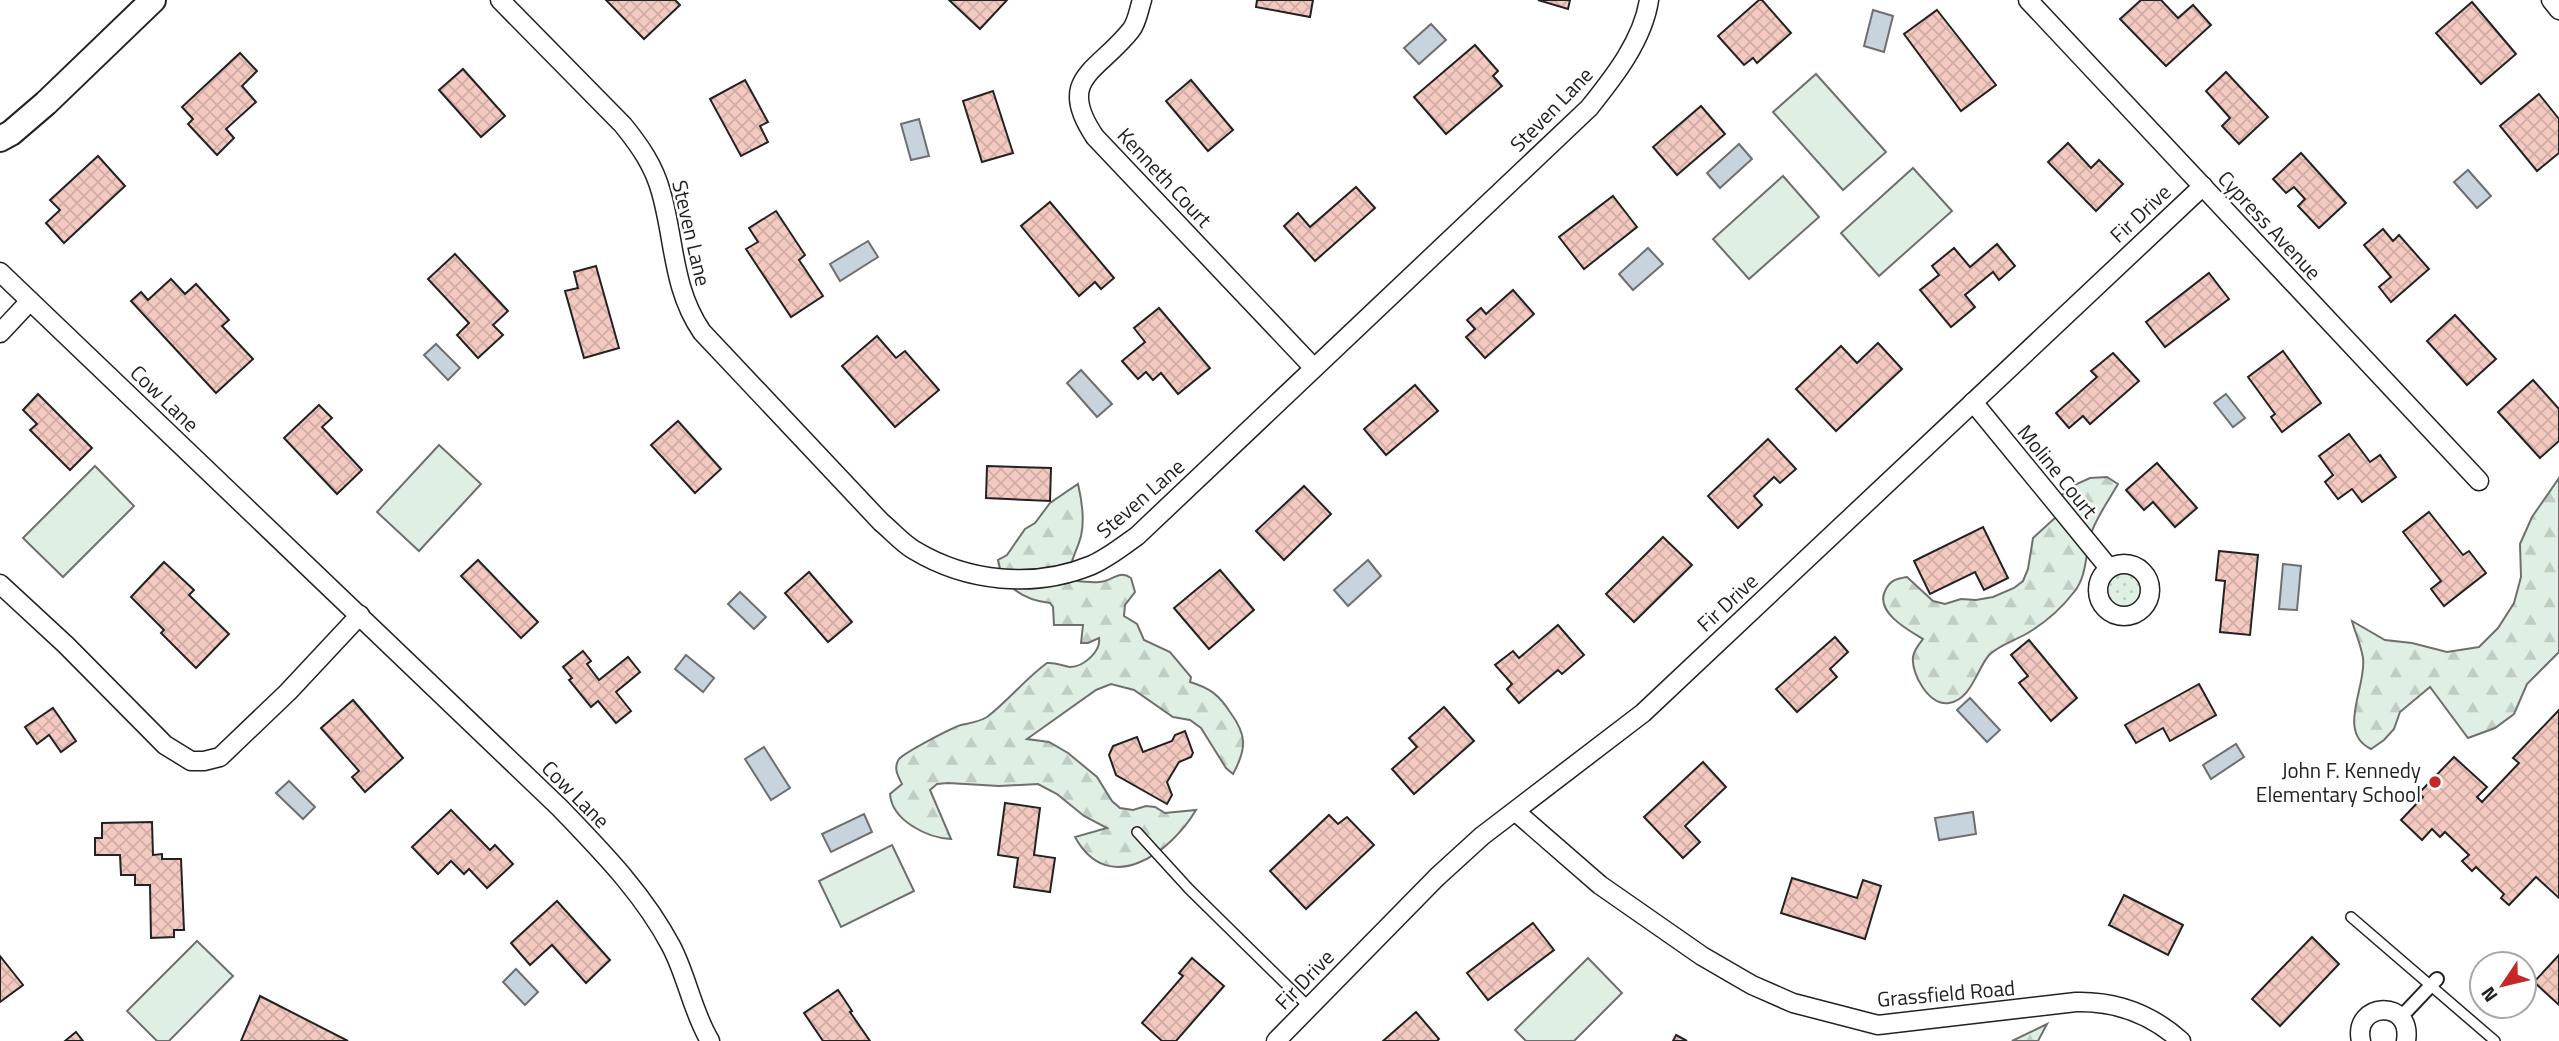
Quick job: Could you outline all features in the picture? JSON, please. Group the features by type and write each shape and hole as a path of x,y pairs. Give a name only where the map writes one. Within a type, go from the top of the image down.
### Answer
{"main road":[{"path":"0,139 46,103 153,0"}],"street":[{"name":"Steven Lane","path":"500,0 624,125 651,165 661,191 680,292 702,332 881,523 913,550 955,570 1000,579 1026,580 1057,576 1091,565 1110,556 1137,536 1589,108 1610,83 1629,51 1647,11 1649,0"},
{"name":"Kenneth Court","path":"1142,0 1133,28 1086,76 1079,92 1079,109 1083,119 1095,137 1314,368"},
{"name":"Cypress Avenue","path":"2028,0 2479,481"},
{"path":"2551,0 2559,10"},
{"name":"Fir Drive","path":"1276,1041 1437,877 1482,836 1643,713 2203,186"},
{"name":"Cow Lane","path":"0,272 360,615 618,868 650,910 673,949 689,997 710,1041"},
{"path":"0,332 30,301"},
{"name":"Moline Court","path":"1973,402 2109,568"},
{"path":"0,584 66,645 165,745 191,761 220,757 288,692 360,615"},
{"name":"Grassfield Road","path":"1516,812 1600,885 1702,956 1752,985 1793,1003 1877,1033 2088,1002 2123,1006 2138,1012 2165,1027 2181,1041"},
{"path":"2401,1017 2434,983"},
{"path":"2361,1041 2362,1023 2373,1012 2388,1010 2401,1017 2407,1032 2406,1041"}],"lane":[{"path":"1137,832 1189,889 1308,1006"},
{"path":"2351,917 2434,983 2495,1041"}],"green space":[{"path":"1816,74 1886,152 1843,190 1773,112"},
{"path":"1913,168 1952,211 1879,276 1841,233"},
{"path":"1783,176 1819,217 1749,279 1713,239"},
{"path":"439,445 481,484 419,551 377,512"},
{"path":"95,466 134,506 63,577 23,538"},
{"path":"2107,477 2118,484 2092,531 2084,571 2074,592 2040,625 1989,655 1973,683 1957,701 1942,703 1928,694 1918,680 1913,664 1914,652 1923,639 1909,631 1889,613 1883,599 1889,584 1907,577 1933,601 1945,604 1961,599 1993,597 2014,588 2023,581 2028,569 2033,538 2056,517 2062,495 2070,487 2090,478"},
{"path":"2559,478 2559,652 2527,684 2514,714 2495,728 2468,738 2430,687 2400,712 2394,729 2371,749 2361,741 2354,720 2363,658 2352,621 2385,640 2412,643 2447,652 2479,647 2498,628 2514,603 2521,577 2520,544 2532,517"},
{"path":"1078,484 1083,523 1072,561 1070,580 1099,582 1119,575 1131,578 1135,592 1125,605 1124,616 1137,624 1144,640 1170,652 1191,677 1190,682 1209,690 1222,701 1236,720 1243,742 1241,757 1233,774 1226,768 1201,728 1190,720 1173,717 1134,690 1111,684 1096,690 1027,739 1049,742 1068,753 1097,777 1112,801 1120,808 1133,810 1146,806 1155,807 1165,813 1196,810 1185,826 1156,853 1122,867 1105,865 1089,855 1075,837 1107,828 1084,816 1057,794 1038,784 937,784 930,790 951,839 922,831 904,820 892,804 890,794 902,784 896,769 897,762 903,756 956,727 987,717 1047,663 1075,666 1094,653 1099,638 1081,643 1083,625 1054,625 1053,607 1050,603 1031,599 1009,585 998,560 1007,555 1025,529 1035,523 1050,503"},
{"path":"2124,569 2139,575 2145,590 2139,605 2124,611 2109,605 2103,590 2109,575"},
{"path":"892,845 914,891 841,927 819,881"},
{"path":"197,941 233,976 169,1041 157,1041 127,1011"},
{"path":"1588,958 1622,993 1574,1041 1526,1041 1515,1030"},
{"path":"2047,1024 2038,1041 2012,1041"}],"shaded area":[{"path":"1873,10 1893,16 1884,52 1864,46"},
{"path":"1431,24 1446,40 1419,64 1404,48"},
{"path":"919,119 929,156 911,160 901,124"},
{"path":"1739,144 1752,159 1720,188 1707,173"},
{"path":"2468,170 2491,196 2477,208 2454,182"},
{"path":"868,241 878,257 840,281 830,264"},
{"path":"1648,248 1663,264 1633,290 1619,274"},
{"path":"436,344 460,368 448,380 424,355"},
{"path":"1081,370 1112,404 1097,417 1067,383"},
{"path":"2226,394 2245,418 2233,427 2214,403"},
{"path":"1368,560 1381,576 1348,606 1334,590"},
{"path":"2283,564 2301,566 2297,610 2279,609"},
{"path":"740,592 766,617 754,629 728,604"},
{"path":"686,655 714,678 703,692 675,669"},
{"path":"1970,698 2000,730 1987,742 1957,710"},
{"path":"2236,744 2244,757 2211,779 2203,765"},
{"path":"764,747 790,788 771,800 745,759"},
{"path":"289,781 315,807 303,819 276,793"},
{"path":"1973,812 1976,834 1939,840 1935,818"},
{"path":"864,814 872,832 831,852 822,834"},
{"path":"516,969 538,992 525,1005 503,982"}],"building":[{"path":"606,0 675,0 680,5 644,39"},
{"path":"949,0 1007,0 980,29"},
{"path":"1257,0 1313,0 1310,17 1256,7"},
{"path":"1538,0 1570,0 1568,9"},
{"path":"1762,0 1791,33 1757,63 1753,58 1744,65 1718,36"},
{"path":"2141,0 2161,0 2178,18 2193,5 2211,25 2166,66 2120,19"},
{"path":"2472,2 2516,54 2481,84 2436,33"},
{"path":"1937,10 1996,85 1961,111 1904,34"},
{"path":"1475,45 1498,71 1493,76 1502,86 1446,134 1414,97"},
{"path":"240,53 257,71 242,86 256,102 226,129 234,138 217,155 188,124 193,119 182,107"},
{"path":"463,69 505,116 481,137 439,90"},
{"path":"2226,72 2268,117 2239,144 2222,126 2230,118 2206,91"},
{"path":"745,80 768,122 760,126 768,142 741,156 710,99"},
{"path":"1191,80 1233,130 1208,151 1166,101"},
{"path":"993,91 1013,153 982,162 963,101"},
{"path":"2539,94 2559,119 2559,153 2537,171 2500,126"},
{"path":"1701,106 1725,134 1677,175 1653,147"},
{"path":"2068,143 2091,168 2099,160 2123,184 2096,211 2048,162"},
{"path":"2301,153 2346,203 2319,228 2298,206 2305,199 2294,187 2286,193 2273,179"},
{"path":"98,156 125,186 64,243 46,223 60,210 50,200"},
{"path":"1356,187 1375,208 1315,261 1284,226 1298,213 1310,227"},
{"path":"1613,196 1637,227 1584,269 1559,237"},
{"path":"1050,202 1114,278 1101,289 1095,282 1079,296 1021,226"},
{"path":"776,211 805,255 799,260 823,296 791,317 746,249 758,242 749,228"},
{"path":"2383,229 2393,241 2399,235 2429,269 2391,302 2379,287 2391,277 2364,245"},
{"path":"1997,244 2015,266 1999,280 1993,272 1965,295 1975,307 1951,327 1920,290 1939,275 1932,266 1954,248 1970,267"},
{"path":"455,254 508,311 493,325 503,335 478,358 457,335 469,323 428,279"},
{"path":"596,266 619,348 584,358 565,291 578,288 574,272"},
{"path":"2209,273 2229,299 2165,347 2146,322"},
{"path":"171,279 185,294 196,284 229,320 222,326 253,359 216,393 131,301 141,292 148,300"},
{"path":"1513,290 1534,314 1485,358 1466,337 1475,329 1467,320 1481,308 1486,314"},
{"path":"1159,308 1210,368 1178,394 1161,373 1153,380 1146,372 1138,379 1122,361 1145,342 1134,328"},
{"path":"2455,315 2496,359 2467,385 2427,341"},
{"path":"877,336 896,358 905,351 939,390 895,427 842,366"},
{"path":"1878,343 1902,369 1836,431 1796,389 1841,346 1857,363"},
{"path":"2283,351 2321,403 2282,432 2271,417 2275,414 2248,377"},
{"path":"2113,353 2139,381 2090,424 2083,416 2069,428 2056,413 2097,377 2091,371"},
{"path":"2533,380 2559,409 2559,441 2540,458 2498,412"},
{"path":"1415,385 1438,411 1386,455 1364,429"},
{"path":"38,394 92,448 70,470 30,430 37,424 23,410"},
{"path":"319,405 332,418 322,427 362,470 337,494 284,438"},
{"path":"678,421 721,469 695,493 651,445"},
{"path":"2349,434 2370,462 2380,455 2396,477 2362,502 2352,489 2338,499 2325,482 2333,475 2319,456"},
{"path":"1768,439 1796,469 1780,483 1774,477 1754,496 1762,505 1738,528 1708,496"},
{"path":"2157,463 2197,508 2175,527 2153,502 2144,510 2126,490"},
{"path":"987,466 1051,468 1050,501 986,498"},
{"path":"1304,486 1331,514 1284,560 1256,531"},
{"path":"2429,512 2463,555 2469,551 2486,573 2444,606 2431,589 2441,581 2403,532"},
{"path":"1983,527 2008,578 1984,590 1975,572 1930,594 1914,561"},
{"path":"1663,537 1692,565 1634,622 1606,594"},
{"path":"2219,551 2258,555 2250,635 2220,632 2225,581 2216,580"},
{"path":"478,560 538,622 521,638 461,576"},
{"path":"164,562 194,590 189,595 229,634 196,668 161,633 164,630 131,597"},
{"path":"1220,570 1254,610 1209,649 1174,608"},
{"path":"809,572 852,622 828,642 785,593"},
{"path":"1558,625 1584,655 1562,674 1558,670 1519,703 1507,689 1512,684 1495,665 1513,651 1519,658"},
{"path":"1835,637 1848,652 1830,669 1837,677 1797,712 1776,689"},
{"path":"2029,640 2077,698 2051,721 2019,683 2028,676 2011,655"},
{"path":"583,651 591,661 587,664 599,680 628,657 640,672 616,692 631,711 616,723 598,701 591,707 569,680 572,678 563,667"},
{"path":"2199,684 2216,715 2170,741 2163,728 2136,743 2125,725"},
{"path":"353,700 403,758 365,792 352,777 359,771 321,728"},
{"path":"1444,707 1474,741 1414,794 1392,769 1417,747 1409,738"},
{"path":"53,708 76,741 61,752 49,735 37,744 25,727"},
{"path":"2559,710 2559,898 2536,877 2509,905 2501,898 2504,894 2476,867 2472,871 2462,861 2469,855 2445,832 2440,837 2432,829 2422,840 2401,820 2423,797 2419,793 2454,757 2487,787 2477,797 2482,802 2519,763 2513,758"},
{"path":"1185,731 1193,753 1191,757 1179,762 1167,782 1172,795 1167,804 1116,775 1109,755 1113,746 1137,737 1143,752 1172,741 1175,735"},
{"path":"1703,762 1726,787 1685,826 1700,842 1683,858 1644,817"},
{"path":"1005,803 1040,808 1034,855 1055,858 1050,892 1014,887 1018,858 998,855"},
{"path":"451,810 490,850 495,845 513,864 487,888 469,869 464,874 451,861 438,874 412,847"},
{"path":"1329,815 1338,824 1347,817 1374,845 1306,909 1270,871"},
{"path":"152,822 153,855 162,854 162,859 181,859 184,930 174,930 174,937 151,938 150,885 135,885 135,875 121,875 120,855 95,855 95,838 102,838 102,823"},
{"path":"1792,878 1857,898 1863,880 1881,886 1865,939 1781,913"},
{"path":"2124,895 2183,925 2168,955 2109,925"},
{"path":"557,901 610,960 586,983 552,945 530,965 511,943"},
{"path":"1533,923 1554,950 1488,1000 1467,973"},
{"path":"2312,937 2339,964 2280,1026 2252,999"},
{"path":"2559,955 2559,1005 2538,986 2538,978"},
{"path":"0,956 23,985 0,1002"},
{"path":"1192,958 1224,986 1176,1041 1162,1041 1142,1023 1183,976 1179,973"},
{"path":"838,990 870,1041 823,1041 804,1013"},
{"path":"260,996 348,1041 241,1041"},
{"path":"1416,1012 1439,1039 1437,1041 1383,1041"},
{"path":"76,1032 83,1041 65,1041"},
{"path":"1676,1035 1687,1041 1673,1041"}],"place":[{"name":"John F. Kennedy Elementary School","path":"2435,782"}]}
